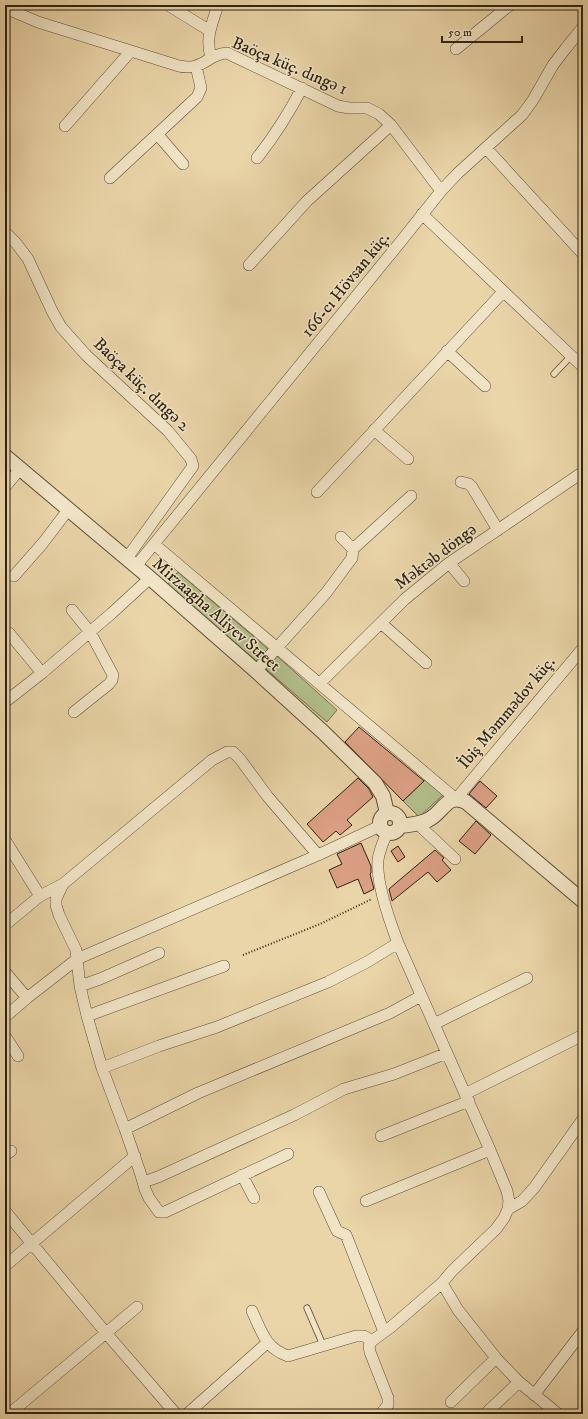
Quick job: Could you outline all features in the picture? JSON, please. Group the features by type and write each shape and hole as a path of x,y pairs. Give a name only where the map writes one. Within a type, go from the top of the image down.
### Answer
{"street":[{"path":"168,5 210,31"},
{"path":"210,57 208,38 218,5"},
{"path":"456,49 510,5"},
{"path":"5,8 38,22 130,52 179,66 196,66 201,88 199,94 158,135 110,178"},
{"name":"166-cı Hövsan küç.","path":"131,562 154,544 441,191 458,173 522,115 553,65 583,27"},
{"path":"65,126 130,52"},
{"name":"Baöça küç. dıngə 1","path":"196,66 210,57 218,54 227,54 338,106 349,108 367,108 379,114 391,125 441,191"},
{"path":"257,158 277,133 302,88"},
{"path":"249,265 307,201 391,125"},
{"path":"158,135 183,164"},
{"path":"486,148 583,254"},
{"path":"422,214 583,367"},
{"name":"Baöça küç. dıngə 2","path":"5,232 16,243 28,259 61,327 86,354 168,431 192,459 193,466 131,562"},
{"path":"317,492 503,292"},
{"path":"447,351 485,386"},
{"path":"374,430 408,459"},
{"name":"Mirzaagha Aliyev Street","path":"5,456 150,578 323,732 375,783 383,796 387,813"},
{"path":"5,487 20,469"},
{"name":"Məktəb döngə","path":"320,683 405,599 449,563 583,472"},
{"path":"461,482 472,487 498,530"},
{"path":"256,671 326,593 352,558 353,549 411,496"},
{"path":"14,576 43,543 68,510"},
{"path":"342,537 353,549"},
{"path":"154,544 456,798 466,802 583,901"},
{"path":"449,563 464,581"},
{"path":"5,702 90,632 150,578"},
{"path":"72,610 90,632 113,675 109,684 74,712"},
{"path":"381,623 426,663"},
{"path":"9,633 42,673"},
{"name":"İbiş Məmmədov küç.","path":"456,798 583,648"},
{"path":"5,925 40,896 63,884 212,760 227,752 233,752 240,759 268,797 318,855"},
{"path":"400,826 419,823 432,818 448,802 456,798"},
{"path":"5,1017 26,998 77,959 318,855 383,830 394,833 400,826 398,817 393,813 387,813 380,820 383,830 378,860 378,871 382,894 398,943 467,1097 507,1191 508,1209 504,1218 496,1228 452,1270 442,1283 372,1341 369,1346 370,1352 388,1398 388,1405 381,1414"},
{"path":"419,823 422,828 455,859"},
{"path":"5,840 40,896"},
{"path":"63,884 56,899 56,906 76,950 80,986 102,1068 149,1198 158,1212 165,1212 288,1154"},
{"path":"102,1068 159,1046 217,1027 328,982 367,962 398,943"},
{"path":"80,986 100,980 159,953"},
{"path":"87,1016 224,966"},
{"path":"5,972 26,998"},
{"path":"434,1024 527,978"},
{"path":"125,1129 198,1093 390,1013 421,996"},
{"path":"381,1136 467,1097 583,1035"},
{"path":"5,1036 18,1056"},
{"path":"143,1182 165,1174 294,1115 344,1089 394,1074 447,1053"},
{"path":"508,1209 522,1201 534,1188 583,1119"},
{"path":"366,1201 490,1150"},
{"path":"5,1266 135,1156"},
{"path":"242,1175 254,1198"},
{"path":"319,1192 337,1231 346,1235 384,1332"},
{"path":"5,1211 106,1333 176,1414"},
{"path":"442,1283 458,1310 496,1358 519,1382 558,1414"},
{"path":"9,1414 137,1307"},
{"path":"252,1311 267,1343 278,1352 288,1356 356,1336 364,1336 372,1341"},
{"path":"534,1395 583,1331"},
{"path":"187,1414 267,1343"},
{"path":"451,1402 496,1358"},
{"path":"484,1414 519,1382"}],"lane":[{"path":"554,374 571,356"},
{"path":"306,1308 323,1345"}],"path":[{"path":"243,955 320,924 382,894"}],"green space":[{"path":"178,572 268,649 256,661 167,585"},
{"path":"277,656 337,710 327,722 266,669"},
{"path":"425,780 443,795 419,817 403,801"}],"building":[{"path":"359,727 424,781 403,801 345,742"},
{"path":"358,778 369,789 373,797 347,820 352,825 340,835 336,831 323,842 307,824"},
{"path":"480,781 497,796 486,808 469,794"},
{"path":"476,821 491,835 475,854 459,841"},
{"path":"361,843 371,866 370,874 374,889 364,894 358,879 337,888 329,870 342,864 337,854"},
{"path":"398,846 405,857 398,862 391,851"},
{"path":"435,850 444,858 442,860 451,870 437,882 428,872 392,901 389,889"}]}
